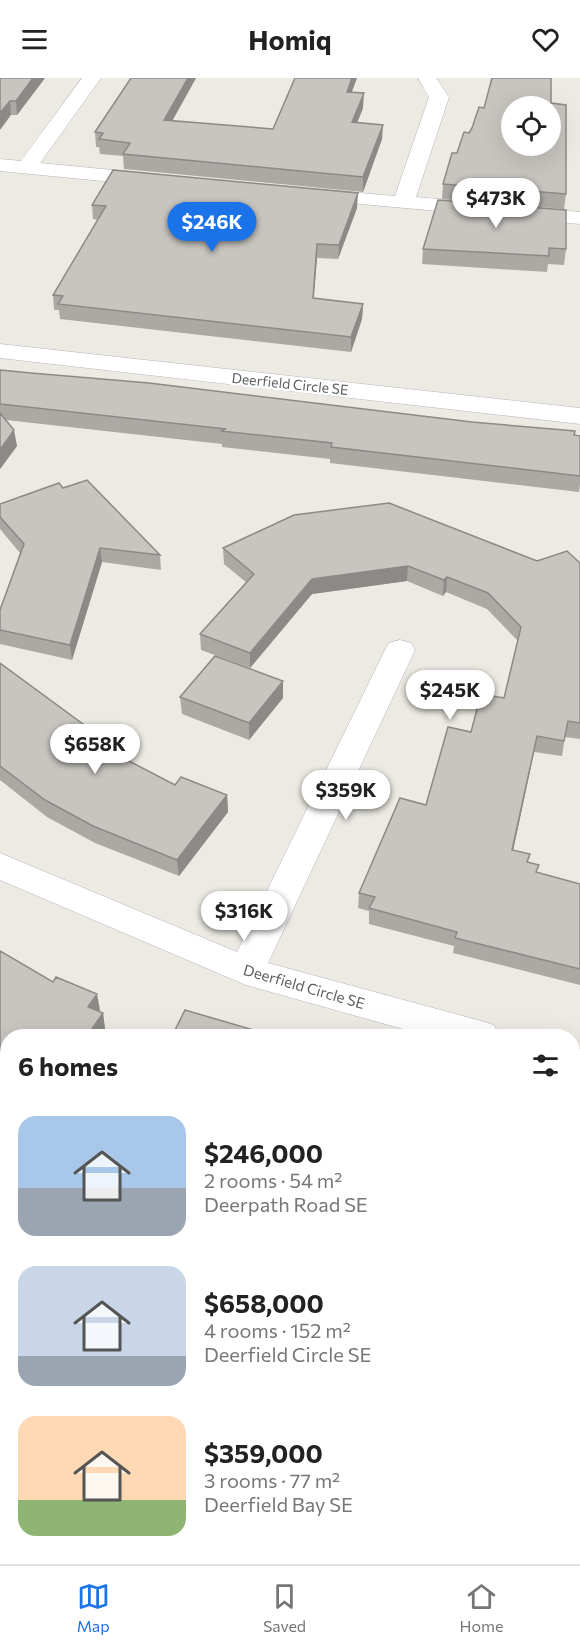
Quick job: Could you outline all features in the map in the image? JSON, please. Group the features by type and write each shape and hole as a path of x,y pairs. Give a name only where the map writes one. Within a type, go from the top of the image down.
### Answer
{"street":[{"path":"26,168 92,78"},
{"path":"403,204 439,97 427,78"},
{"path":"0,165 179,183"},
{"path":"297,194 580,218"},
{"name":"Deerfield Circle SE","path":"0,351 580,416"},
{"path":"246,971 400,650"},
{"name":"Deerfield Circle SE","path":"0,866 246,971 457,1029"}],"building":[{"path":"0,78 33,78 16,101 10,101 0,113"},
{"path":"131,78 188,78 164,120 273,129 295,78 352,78 347,92 364,93 352,122 383,125 363,177 123,154 130,143 99,139 103,133 95,132"},
{"path":"492,78 551,78 551,96 501,96 501,156 561,156 561,104 566,105 566,194 443,184 452,153 457,153 464,132 469,133 472,128 479,107 484,108"},
{"path":"113,170 358,193 339,245 317,244 313,298 363,304 351,337 58,304 63,296 53,295 106,206 92,205"},
{"path":"438,200 566,210 566,249 549,248 549,256 423,249"},
{"path":"0,370 149,383 472,422 575,431 574,435 580,436 580,476 331,447 332,443 221,431 226,429 0,404"},
{"path":"0,413 14,430 0,450"},
{"path":"87,480 160,555 100,548 70,645 0,630 0,610 24,544 0,517 0,504 59,483 63,488"},
{"path":"389,503 537,561 567,551 580,563 580,723 568,721 564,741 537,736 512,850 530,854 527,862 539,865 536,872 580,884 580,969 455,938 457,932 369,908 375,897 359,893 400,798 426,805 448,727 471,732 481,694 504,698 521,627 488,593 447,577 444,580 408,566 312,579 250,653 200,634 254,574 223,548 294,515"},
{"path":"215,656 283,681 249,723 180,697"},
{"path":"0,663 91,730 81,736 175,785 181,777 227,795 177,860 93,826 45,800 0,766"},
{"path":"0,951 53,982 56,977 97,994 88,1007 103,1013 92,1029 0,1029"},
{"path":"185,1010 250,1029 176,1029"}]}
